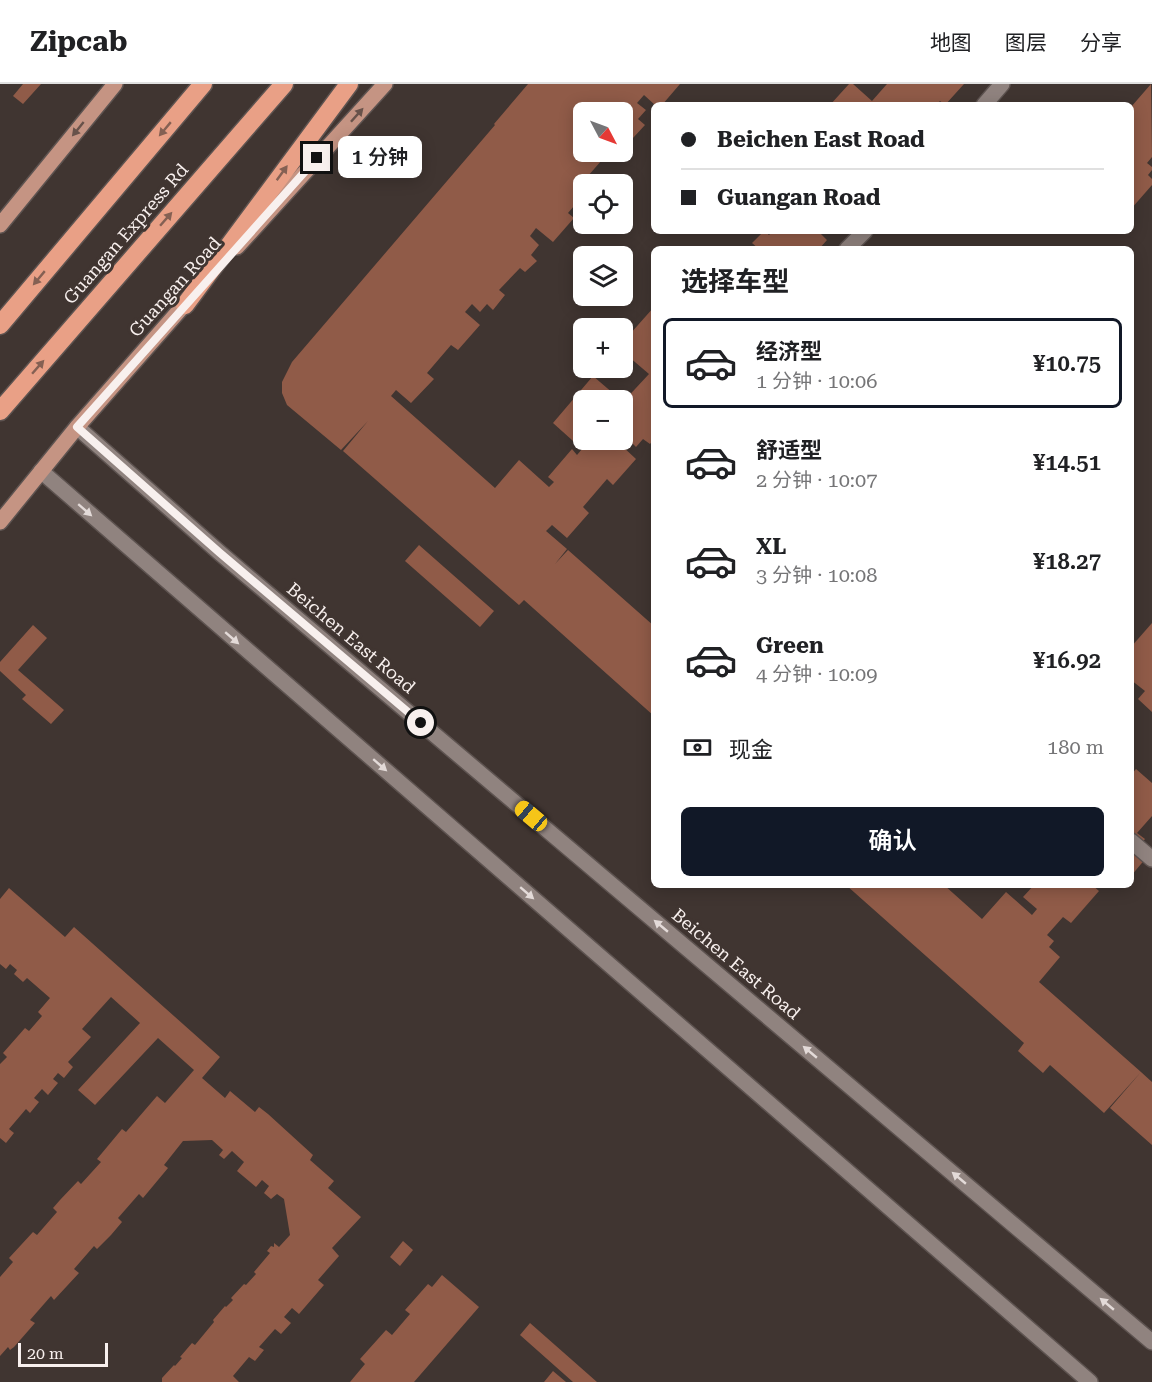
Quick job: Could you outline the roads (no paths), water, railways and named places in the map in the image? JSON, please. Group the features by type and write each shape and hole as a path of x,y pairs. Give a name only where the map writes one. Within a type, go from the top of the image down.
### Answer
{"highway":[{"name":"Guangan Express Rd","path":"0,325 203,84"},
{"name":"Guangan Express Rd","path":"0,411 283,84"},
{"path":"184,305 349,84"}],"main road":[{"path":"0,225 115,84"},
{"name":"Guangan Road","path":"0,522 77,427 184,305 385,84"}],"street":[{"path":"987,102 1002,84"},
{"path":"851,246 862,234"},
{"name":"Beichen East Road","path":"77,427 248,576 1152,1342"},
{"path":"41,471 1090,1382"},
{"path":"1134,844 1152,859"}]}
